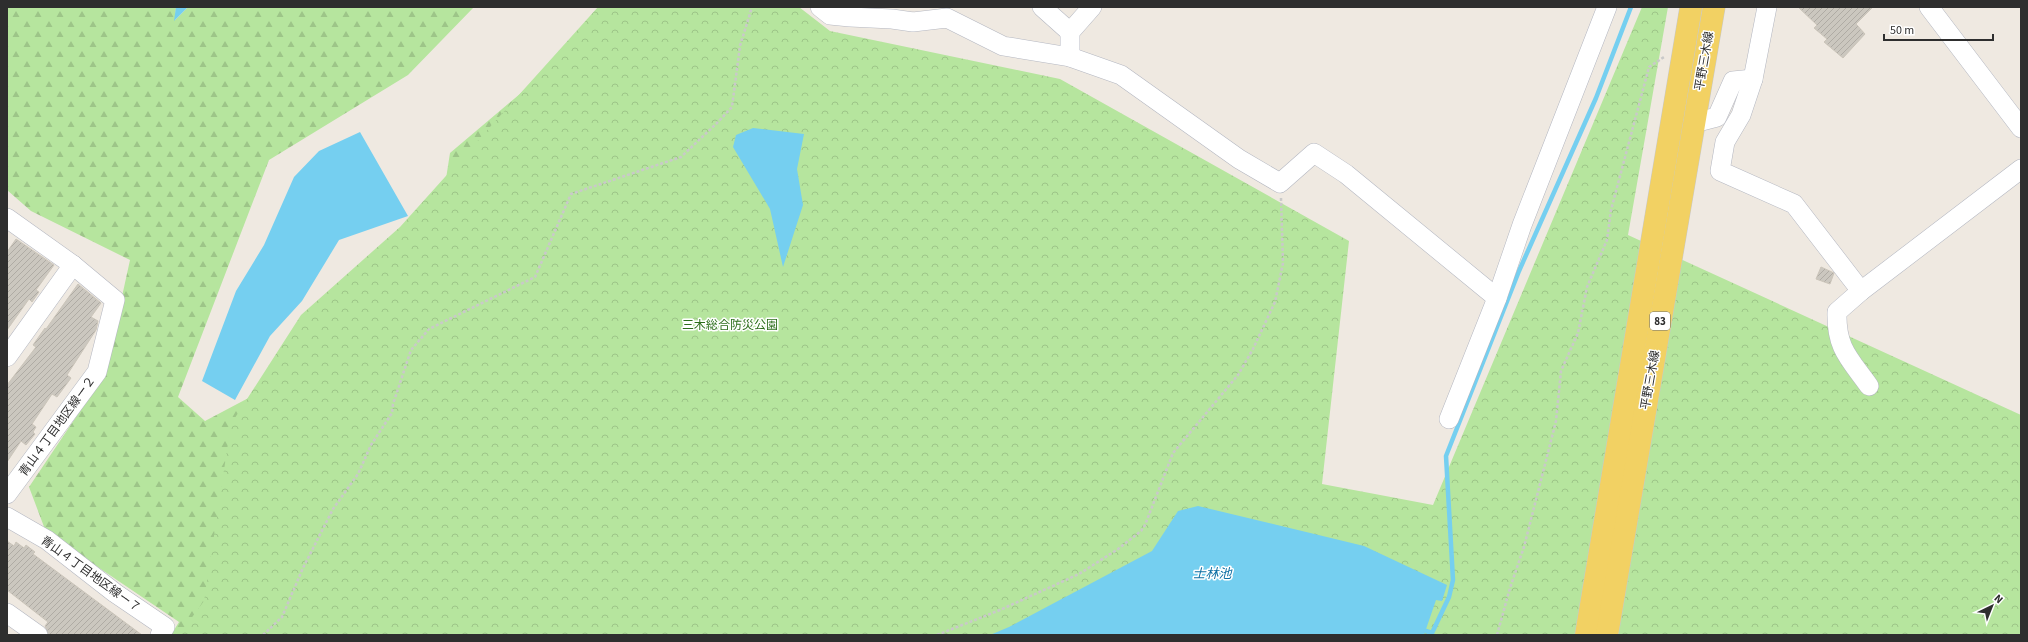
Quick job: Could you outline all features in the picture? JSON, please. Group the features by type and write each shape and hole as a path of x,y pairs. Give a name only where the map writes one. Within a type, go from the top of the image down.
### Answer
{"main road":[{"name":"平野三木線","path":"1586,635 1691,7"},
{"name":"平野三木線","path":"1608,635 1714,7"}],"street":[{"path":"820,7 830,15 850,17 892,19 913,22 947,18 1003,46 1070,57 1121,75 1239,159 1280,184 1314,153 1346,174 1497,298"},
{"path":"1042,7 1070,32"},
{"path":"1070,57 1070,32 1092,7"},
{"path":"1767,7 1753,79 1740,115 1725,142 1720,171 1794,204 1861,291"},
{"path":"1929,7 2021,128"},
{"path":"1449,419 1497,298 1601,9"},
{"path":"1694,123 1717,117 1733,81 1753,79"},
{"path":"1869,386 1841,346 1837,328 1837,312 1861,291 2021,169"},
{"name":"青山４丁目地区線ー２","path":"7,494 97,372 115,300 73,265 9,222"},
{"path":"7,357 73,265"},
{"name":"青山４丁目地区線ー７","path":"7,517 47,540 115,593 165,627 160,635"},
{"path":"7,614 38,635"}],"path":[{"path":"263,635 282,617 303,568 333,509 358,474 372,445 392,413 410,350 429,329 535,277 571,194 681,157 703,137 732,107 740,46 752,7"},
{"path":"1498,635 1510,588 1524,547 1556,421 1561,371 1578,333 1587,287 1607,240 1611,210 1649,67 1666,56 1681,60"},
{"path":"937,635 1000,610 1055,583 1079,574 1118,549 1141,531 1173,452 1238,375 1253,349 1275,302 1283,263 1280,184"}],"green space":[{"path":"7,7 176,7 175,20 188,7 474,7 408,75 269,160 178,397 205,421 256,394 438,230 450,153 623,7 740,7 738,635 171,635 179,622 46,532 29,487 105,374 130,260 31,211 7,190"},
{"name":"三木総合防災公園","path":"598,7 799,7 830,31 1060,79 1349,241 1322,484 1433,505 1642,7 1668,7 1628,235 2021,415 2021,635 179,635 204,601 231,424 301,315 400,227"}],"water":[{"path":"176,7 188,7 174,21"},
{"path":"753,128 804,134 797,169 803,205 783,267 770,209 733,147 736,135"},
{"path":"360,132 408,216 339,240 302,301 270,336 235,400 202,381 236,291 264,245 294,177 319,151"},
{"name":"士林池","path":"1198,506 1364,546 1447,585 1442,601 1436,600 1424,635 990,635 1009,627 1152,551 1178,511"}],"building":[{"path":"1798,7 1873,7 1856,24 1865,34 1843,58 1824,42 1827,39 1814,28 1817,25"},
{"path":"16,239 54,265 36,290 39,292 32,302 29,299 7,330 7,252"},
{"path":"1821,267 1834,273 1830,284 1816,279"},
{"path":"78,284 101,303 91,317 98,321 96,330 67,375 71,378 57,397 52,394 32,424 36,427 33,432 35,434 26,445 21,441 7,462 7,385 36,347 33,345"},
{"path":"7,541 14,546 16,542 24,548 26,545 35,552 33,554 142,635 49,635 45,626 48,622 7,590"}],"waterway":[{"path":"1426,631 1432,633 1449,597 1453,580 1446,456 1519,271 1596,98 1631,7"}]}
